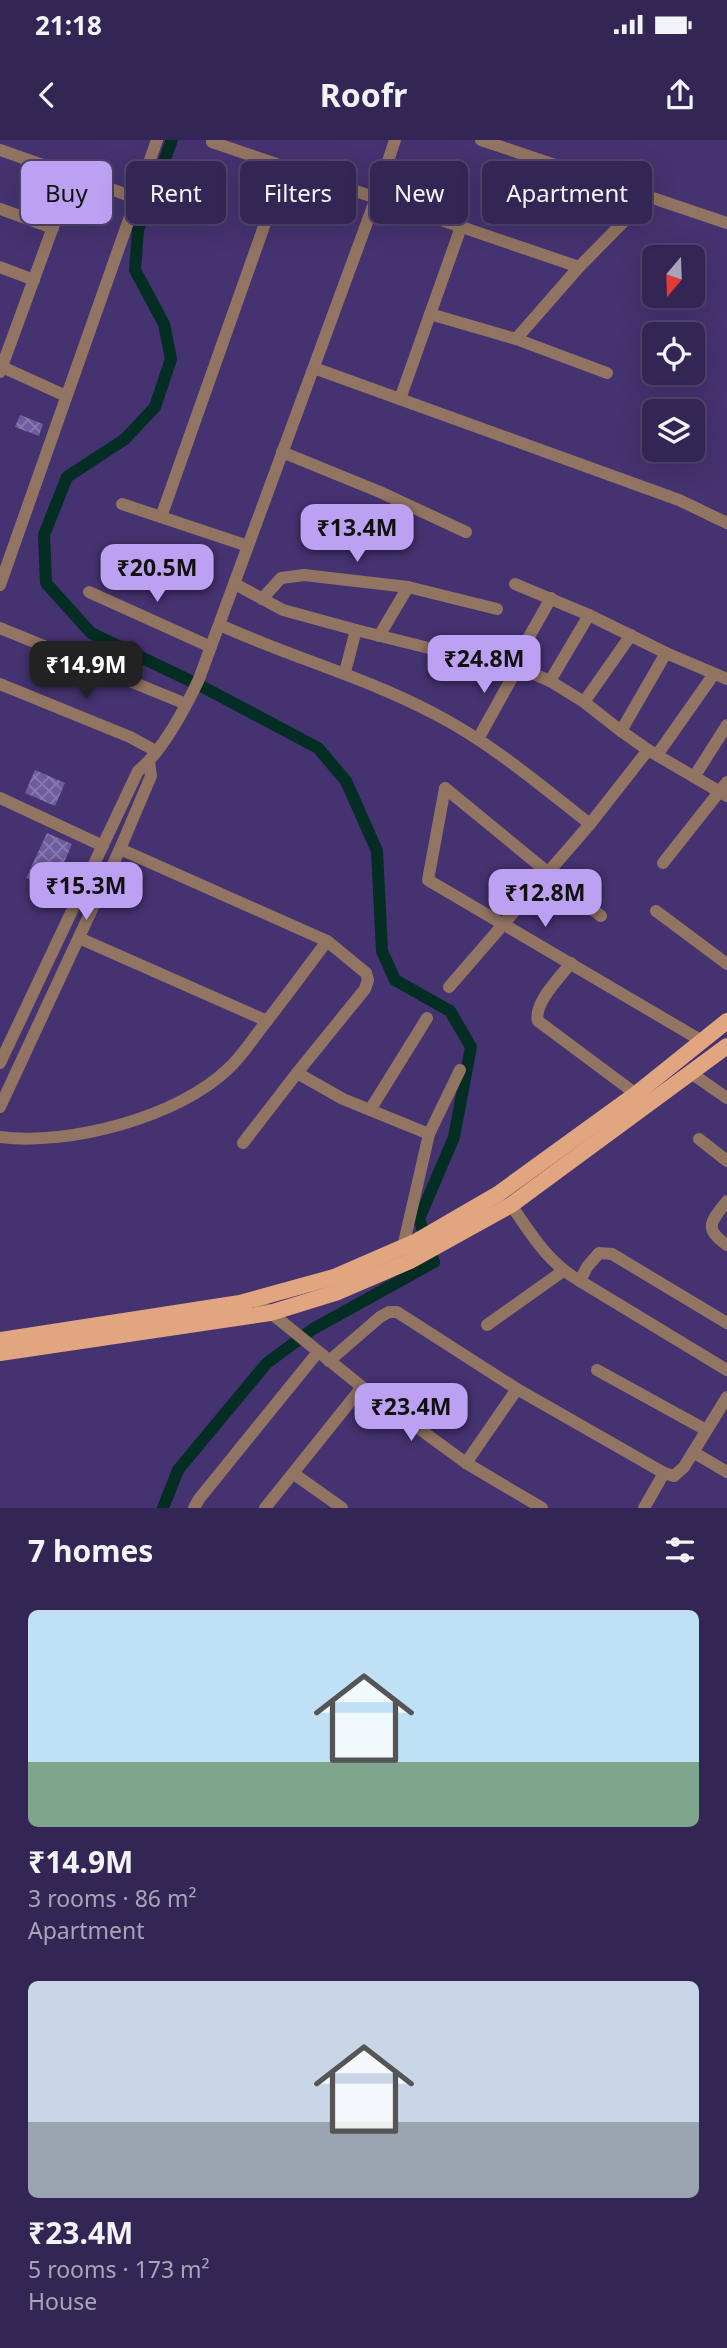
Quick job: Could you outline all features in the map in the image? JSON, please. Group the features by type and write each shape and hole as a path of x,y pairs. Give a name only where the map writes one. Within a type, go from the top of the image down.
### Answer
{"main road":[{"path":"486,1210 498,1194 636,1094 727,1021"},
{"path":"0,1353 270,1313 338,1292 486,1210 511,1205 727,1046"},
{"path":"0,1340 255,1300 334,1277 410,1250"}],"street":[{"path":"149,161 157,140"},
{"path":"388,161 395,140"},
{"path":"481,140 546,161"},
{"path":"212,142 267,161"},
{"path":"0,150 32,161"},
{"path":"652,200 727,223"},
{"path":"0,209 53,228"},
{"path":"0,1063 138,771 153,757 199,678 370,214"},
{"path":"54,224 1,368 66,396"},
{"path":"0,585 5,560 127,224"},
{"path":"161,517 265,224"},
{"path":"452,224 579,267"},
{"path":"516,340 579,267 621,224"},
{"path":"400,399 461,227"},
{"path":"0,267 34,279"},
{"path":"430,314 516,340 607,373"},
{"path":"314,368 667,495 727,523"},
{"path":"282,452 380,492 466,532"},
{"path":"122,504 248,546"},
{"path":"262,599 281,578 304,575 408,587 496,609"},
{"path":"235,583 283,610 457,655 515,666 550,681 584,702 653,753 694,777 725,789 663,863"},
{"path":"515,584 727,679"},
{"path":"379,636 408,587"},
{"path":"89,592 211,646"},
{"path":"478,739 551,598"},
{"path":"550,681 589,615"},
{"path":"220,625 306,661 345,672 432,712 503,756 590,824"},
{"path":"0,628 189,699"},
{"path":"345,672 356,630"},
{"path":"584,702 631,635"},
{"path":"621,731 666,653"},
{"path":"449,987 502,923 653,753 714,674"},
{"path":"0,684 130,737 153,757"},
{"path":"694,777 727,725"},
{"path":"1,1100 120,849 151,776 153,757"},
{"path":"601,916 445,788 428,880 702,1041"},
{"path":"1,802 103,846"},
{"path":"120,849 327,941 366,973 368,980 365,989 243,1143"},
{"path":"656,911 727,964"},
{"path":"79,938 267,1021"},
{"path":"0,1137 60,1138 126,1123 170,1107 209,1086 231,1067 327,941"},
{"path":"571,963 539,1005 536,1016 538,1021 636,1094"},
{"path":"370,1110 427,1018"},
{"path":"410,1250 429,1134 460,1070"},
{"path":"297,1073 342,1099 429,1134"},
{"path":"691,1073 727,1098"},
{"path":"699,1139 727,1161"},
{"path":"727,1201 715,1218 712,1228 714,1236 727,1245"},
{"path":"511,1205 543,1251 563,1271 727,1370"},
{"path":"580,1281 587,1266 598,1253 612,1254 727,1323"},
{"path":"487,1325 563,1271"},
{"path":"255,1300 362,1387 466,1463 542,1508"},
{"path":"329,1361 380,1317 389,1312 397,1312 517,1388 670,1476 678,1473 727,1397"},
{"path":"194,1508 198,1499 318,1352"},
{"path":"597,1370 706,1430"},
{"path":"265,1508 362,1387"},
{"path":"466,1463 517,1388"},
{"path":"693,1452 726,1470"},
{"path":"644,1508 664,1473"},
{"path":"294,1474 337,1507"}],"building":[{"path":"20,415 43,424 39,436 15,427"},
{"path":"35,770 65,783 55,806 25,793"},
{"path":"47,833 72,844 63,865 59,864 49,888 26,878"}],"waterway":[{"path":"163,1508 178,1470 267,1363 313,1329 434,1262 419,1219 454,1137 471,1047 450,1011 395,980 382,951 377,851 346,781 318,748 203,687 91,633 46,583 44,535 67,477 125,439 155,407 171,359 164,324 135,270 138,230 172,140"}]}
